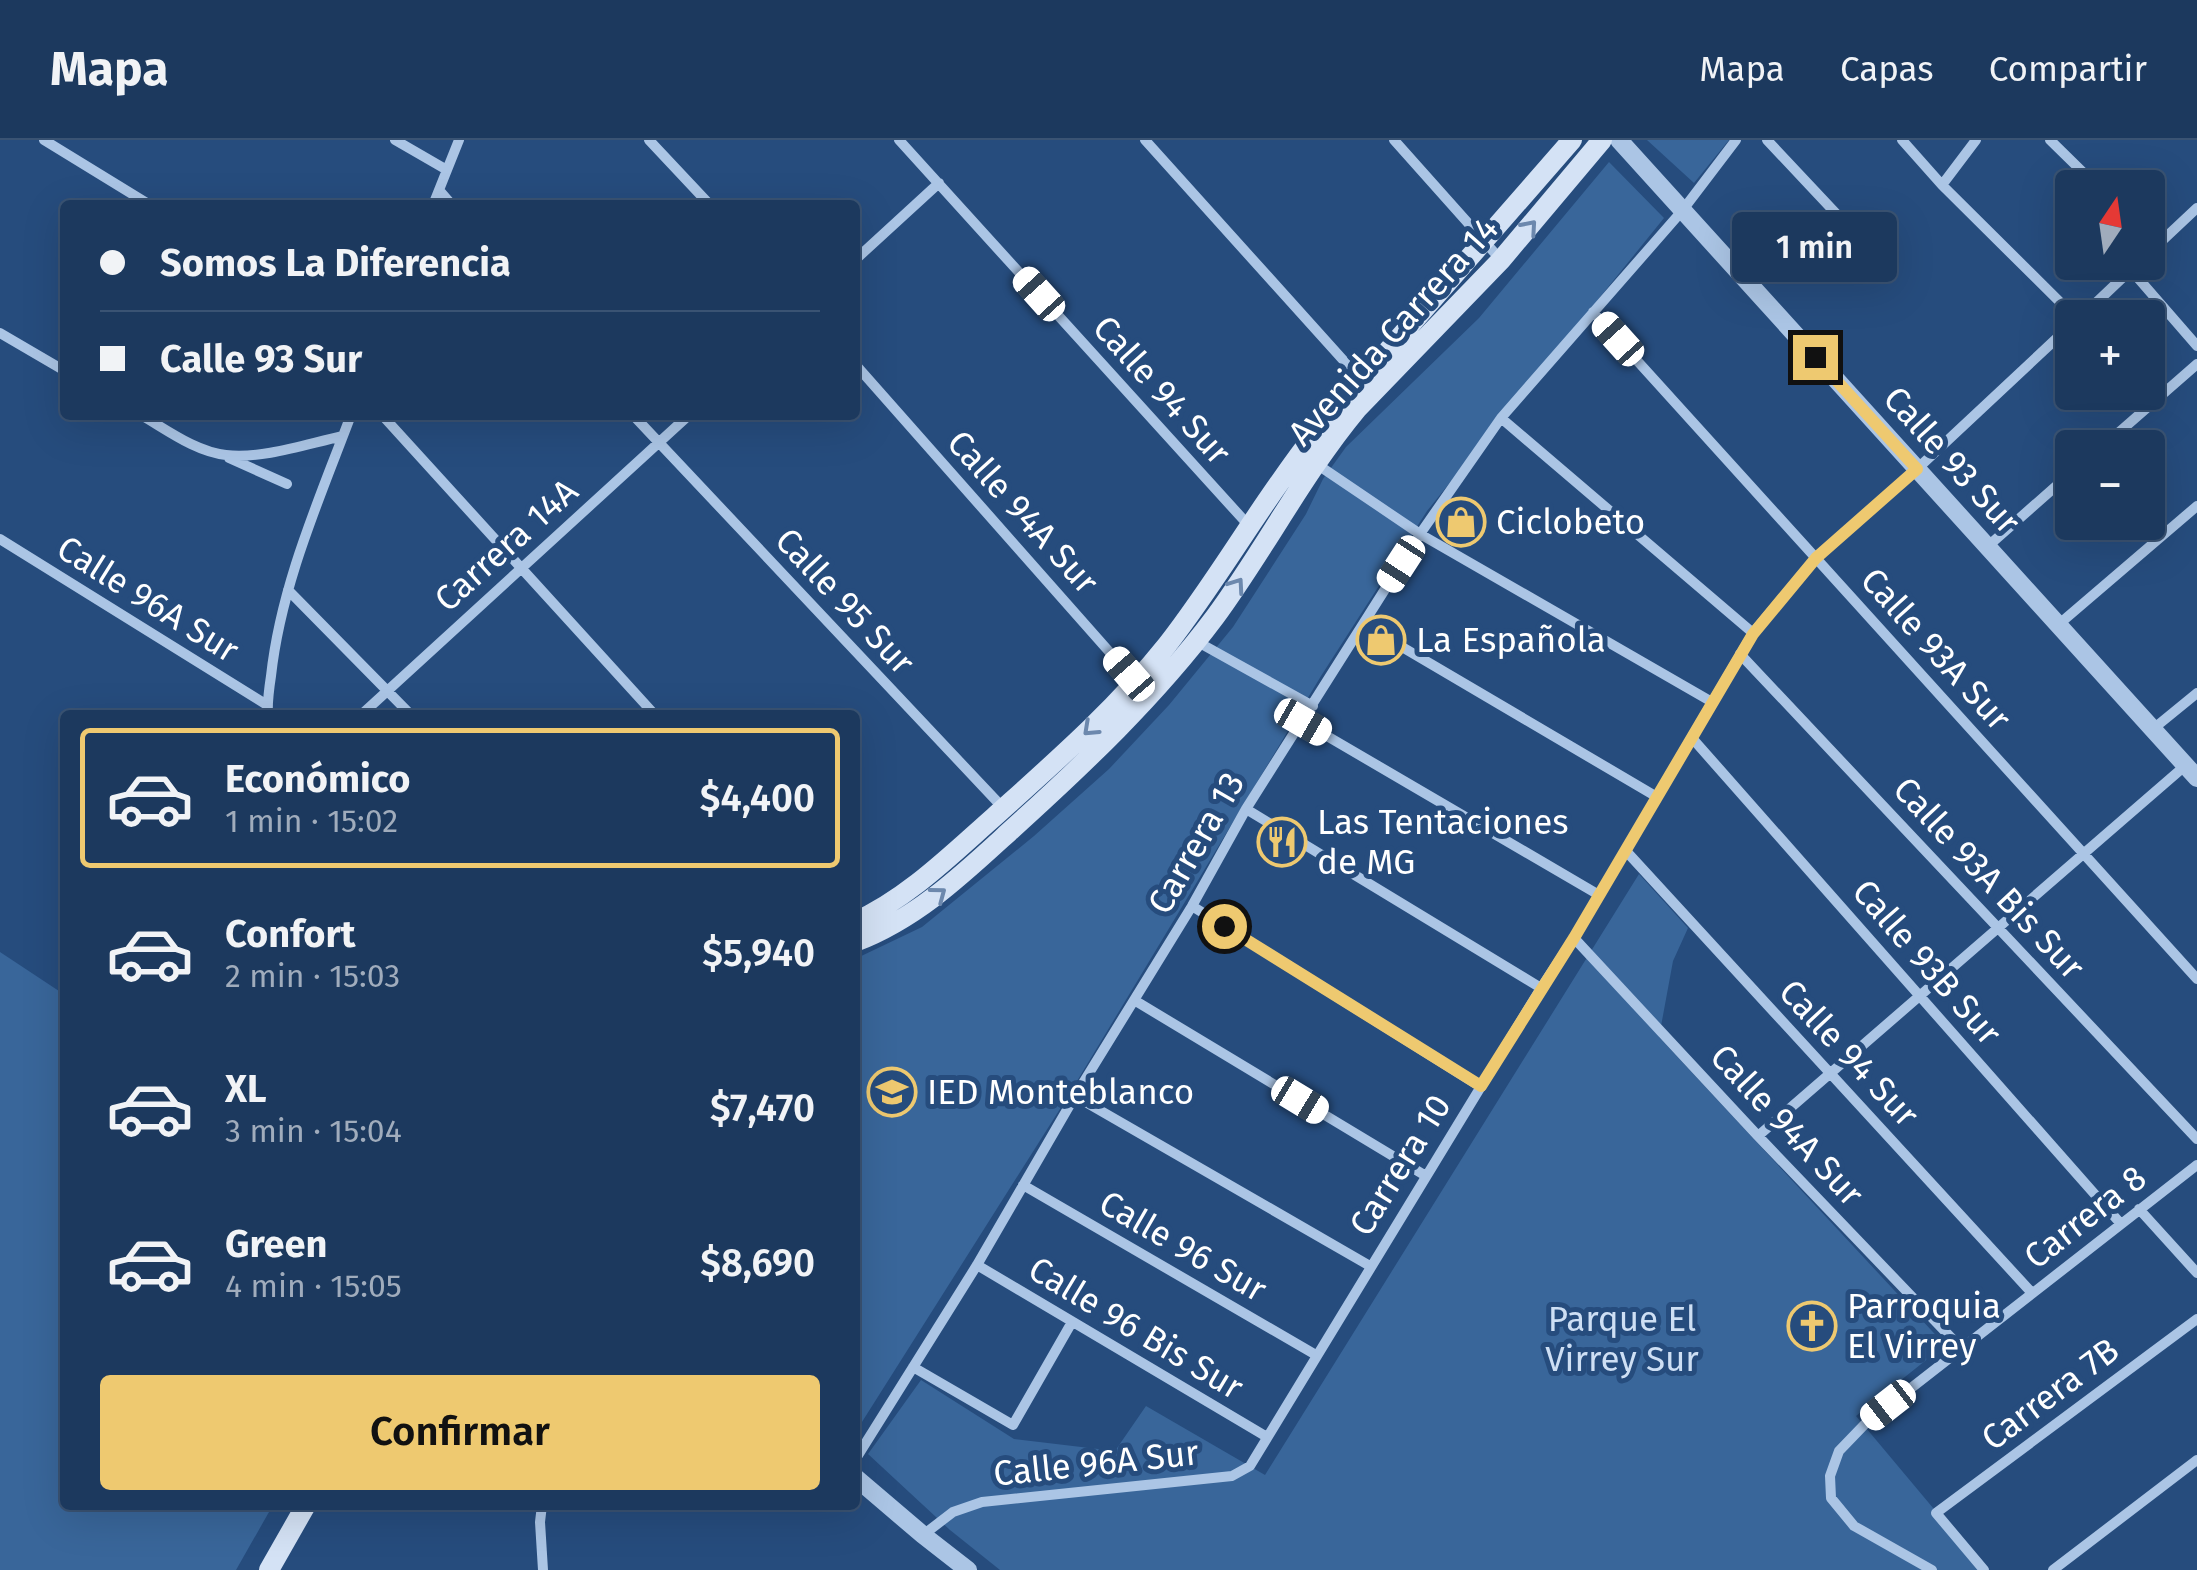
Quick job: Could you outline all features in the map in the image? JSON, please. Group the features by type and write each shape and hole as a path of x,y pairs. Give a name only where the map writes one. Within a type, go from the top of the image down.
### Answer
{"main road":[{"name":"Avenida Carrera 14","path":"860,933 908,916 936,897 1011,816 1143,689 1187,636 1234,590 1257,535 1308,458 1338,432 1366,387 1572,140"},
{"name":"Avenida Carrera 14","path":"1366,387 1501,260 1602,140"},
{"path":"269,1570 303,1510"}],"street":[{"path":"44,140 142,200"},
{"path":"395,140 447,170"},
{"path":"436,200 459,140"},
{"path":"649,140 705,200"},
{"name":"Calle 94 Sur","path":"899,140 1257,535"},
{"path":"1145,140 1366,387"},
{"path":"1394,140 1501,260"},
{"name":"Calle 93 Sur","path":"1620,140 2191,772"},
{"name":"Carrera 13","path":"860,1452 977,1265 1246,809 1420,534 1500,418 1682,211 1736,140"},
{"path":"1767,140 1874,254"},
{"path":"1902,140 1942,186 2056,300"},
{"path":"1942,186 1976,140"},
{"path":"2050,140 2081,170"},
{"path":"860,255 938,183"},
{"path":"439,190 448,200"},
{"path":"2165,238 2197,208"},
{"name":"Carrera 10","path":"2098,300 2120,280"},
{"path":"2146,280 2197,346"},
{"name":"Calle 93A Sur","path":"1594,312 2197,980"},
{"path":"0,333 60,367"},
{"name":"Carrera 10","path":"1266,1438 1574,938 1753,634 1816,558 2055,340"},
{"path":"2122,430 2197,364"},
{"name":"Calle 94A Sur","path":"860,370 1143,689"},
{"path":"1500,418 1753,634"},
{"path":"149,420 190,444 287,484"},
{"path":"267,710 273,655 288,590 348,420"},
{"path":"387,420 651,710"},
{"name":"Calle 95 Sur","path":"637,420 1011,816"},
{"name":"Carrera 14A","path":"366,710 683,420"},
{"path":"224,455 250,455 343,436"},
{"path":"1308,458 1420,534 1712,702"},
{"path":"1987,546 2055,487"},
{"path":"2058,625 2197,506"},
{"name":"Calle 96A Sur","path":"0,539 267,710"},
{"path":"288,590 406,710"},
{"path":"1362,624 1658,797"},
{"path":"1187,636 1312,706"},
{"name":"Calle 93A Bis Sur","path":"1740,654 2197,1139"},
{"path":"2153,730 2197,692"},
{"path":"1303,722 1599,895"},
{"name":"Calle 93B Sur","path":"1692,738 2120,1224"},
{"path":"1758,1136 2084,854 2191,772"},
{"path":"1246,809 1541,988"},
{"name":"Calle 94 Sur","path":"1626,851 2032,1293"},
{"path":"1192,906 1481,1086"},
{"name":"Calle 94A Sur","path":"1574,938 1961,1348"},
{"path":"1134,1000 1426,1176"},
{"path":"1075,1096 1370,1266"},
{"name":"Carrera 8","path":"1932,1570 1854,1526 1831,1498 1830,1476 1839,1451 1864,1424 2197,1164"},
{"name":"Calle 96 Sur","path":"1023,1185 1316,1355"},
{"path":"2139,1210 2197,1273"},
{"name":"Calle 96 Bis Sur","path":"977,1265 1266,1438"},
{"name":"Carrera 7B","path":"1984,1570 1936,1512 2197,1319"},
{"name":"Calle 96A Sur","path":"913,1368 1013,1426 1072,1322"},
{"name":"Calle 96A Sur","path":"923,1535 954,1512 982,1502 1232,1476 1250,1466 1266,1438"},
{"path":"2052,1570 2197,1460"},
{"path":"860,1481 968,1570"},
{"path":"541,1510 543,1570"}],"green space":[{"path":"1647,140 1729,140 1694,183"},
{"path":"1609,162 1664,218 1427,511 1321,676 1065,1101 860,1425 860,957 922,927 1109,769 1169,705 1233,627 1346,447 1479,318"},
{"name":"Parque El Virrey Sur","path":"1639,874 1688,928 1673,961 1659,1037 1945,1345 1856,1416 1985,1570 1000,1570 868,1454 921,1380 1014,1439 1115,1451 1146,1406 1265,1475"},
{"path":"0,952 60,992 60,1510 270,1510 236,1570 0,1570"}],"place":[{"name":"Ciclobeto","path":"1461,522"},
{"name":"La Española","path":"1381,640"},
{"name":"Las Tentaciones de MG","path":"1282,842"},
{"name":"IED Monteblanco","path":"892,1092"},
{"name":"Parroquia El Virrey","path":"1812,1326"}],"route":[{"path":"1224,926 1481,1086 1574,938 1753,634 1816,558 1917,469 1815,357"}]}
